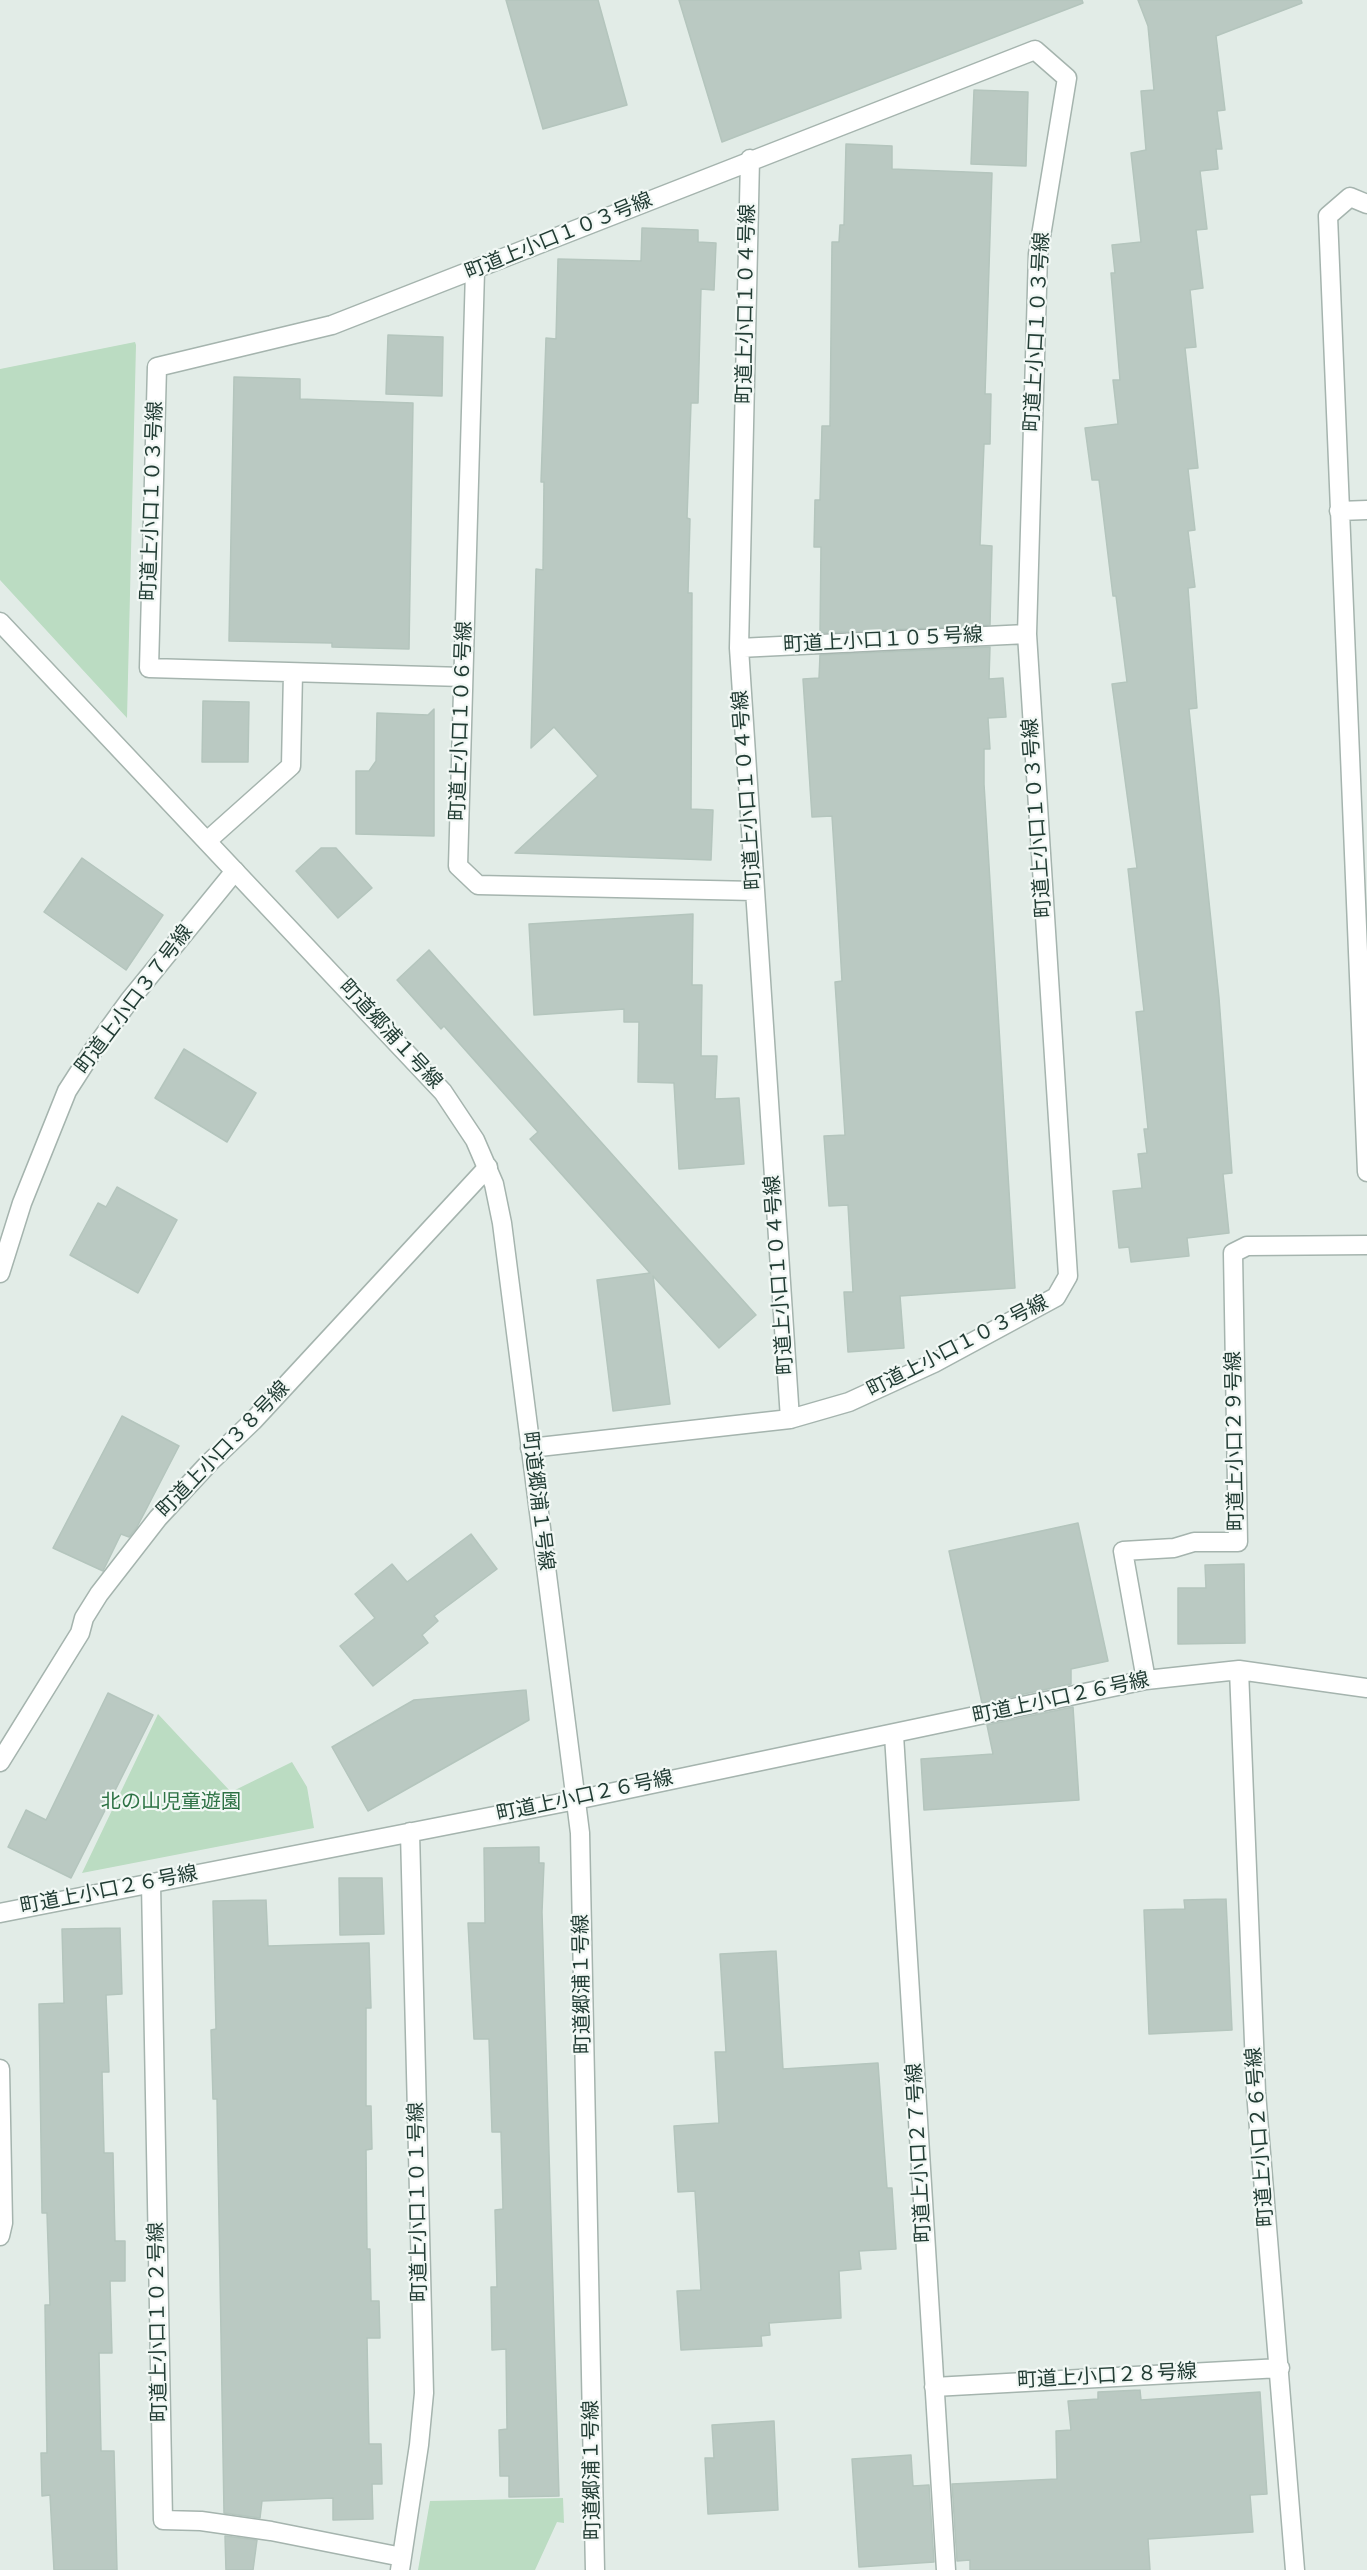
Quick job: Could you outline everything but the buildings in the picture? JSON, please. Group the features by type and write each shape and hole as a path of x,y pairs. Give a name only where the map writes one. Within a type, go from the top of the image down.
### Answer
{"street":[{"name":"町道上小口１０３号線","path":"463,677 149,668 157,367 332,325 475,271 750,159 1035,50 1067,78 1038,254 1027,634 1068,1276 1056,1298 934,1363 849,1402 790,1419 530,1448"},
{"name":"町道上小口１０４号線","path":"750,159 739,648 790,1419"},
{"path":"1367,204 1350,197 1328,216 1339,511 1359,749 1367,1172"},
{"name":"町道上小口１０６号線","path":"475,271 458,866 478,885 755,891"},
{"path":"1339,511 1367,510"},
{"name":"町道郷浦１号線","path":"0,622 443,1092 475,1140 488,1167 502,1223 580,1833 595,2570"},
{"name":"町道上小口１０５号線","path":"739,648 1027,634"},
{"path":"207,841 291,766 293,673"},
{"name":"町道上小口３７号線","path":"2,1262 22,1203 67,1091 129,1001 236,871"},
{"name":"町道上小口３８号線","path":"1,1753 80,1633 84,1618 99,1594 158,1518 209,1462 253,1421 488,1167"},
{"name":"町道上小口２９号線","path":"1146,1680 1123,1551 1174,1548 1194,1542 1238,1542 1233,1253 1247,1246 1367,1245"},
{"path":"1239,1670 1367,1688"},
{"name":"町道上小口２６号線","path":"0,1912 576,1800 894,1735 1146,1680 1239,1670 1256,2092 1295,2570"},
{"name":"町道上小口２７号線","path":"894,1735 946,2570"},
{"name":"町道上小口１０１号線","path":"401,2563 419,2445 424,2393 410,1832"},
{"name":"町道上小口１０２号線","path":"151,1883 163,2520 201,2521 271,2531 401,2563"},
{"path":"0,2069 3,2223 0,2236"},
{"name":"町道上小口２８号線","path":"934,2387 1280,2368"}],"green space":[{"path":"135,342 127,718 0,580 0,369"},
{"name":"北の山児童遊園","path":"158,1714 231,1792 292,1762 307,1787 314,1828 82,1873"},
{"path":"563,2498 564,2523 557,2522 535,2570 418,2570 430,2501"}]}
